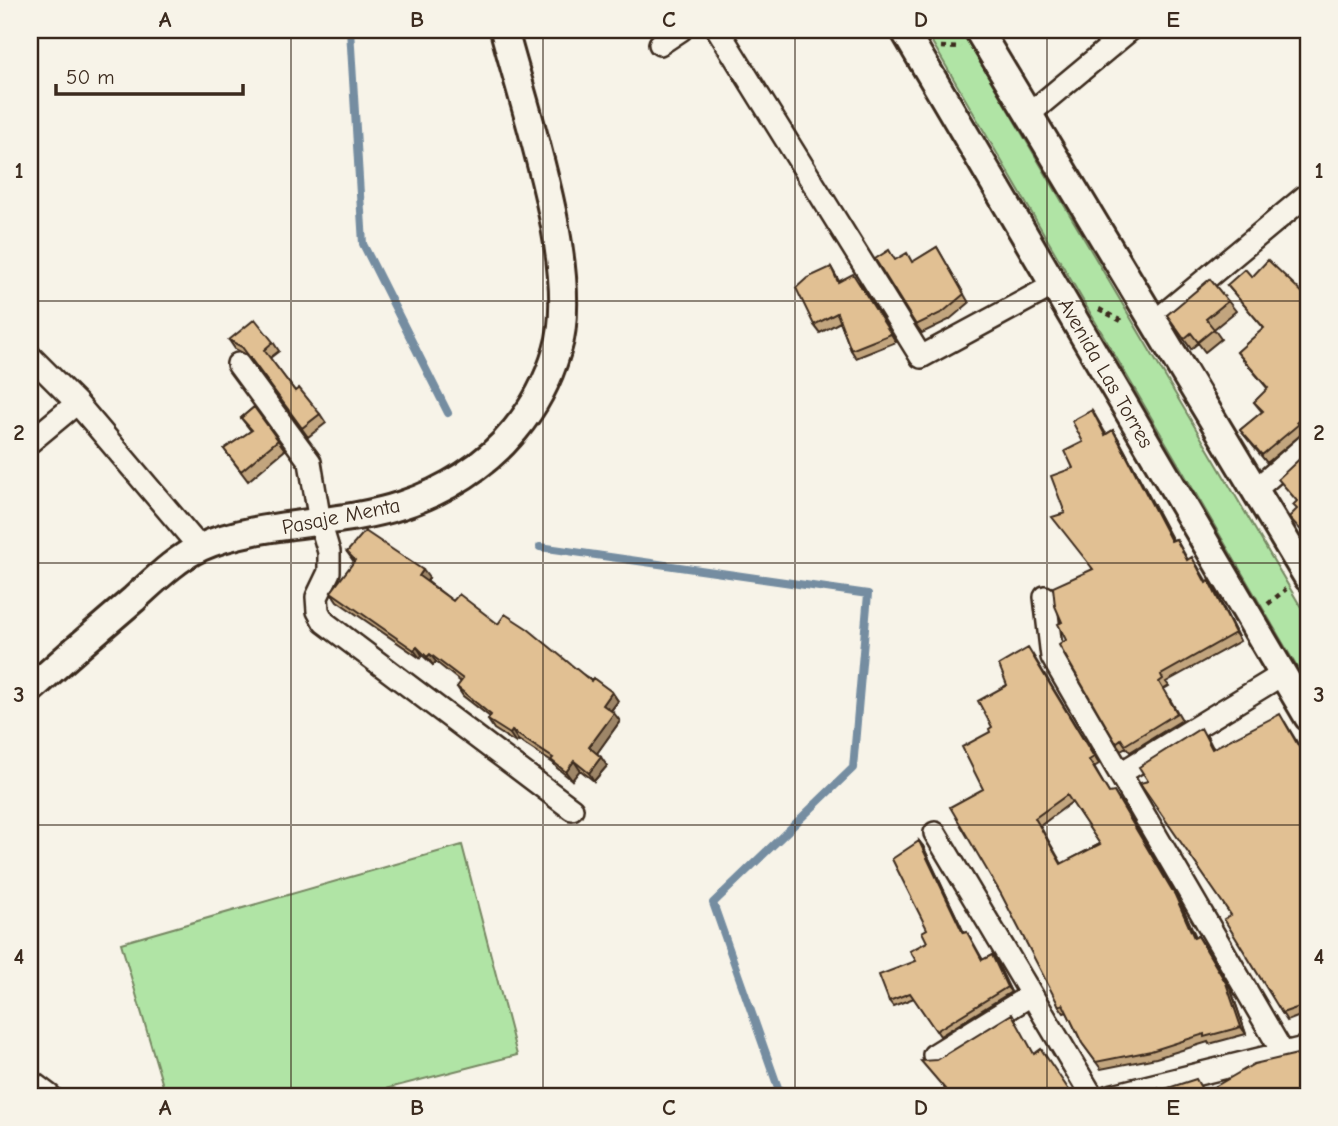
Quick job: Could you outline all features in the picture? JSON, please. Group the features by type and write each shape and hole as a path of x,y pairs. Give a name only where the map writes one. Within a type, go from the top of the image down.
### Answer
{"street":[{"name":"Pasaje Menta","path":"30,690 170,567 200,548 228,538 366,516 405,505 472,470 500,449 536,404 558,349 563,294 557,231 504,30"},
{"path":"660,44 681,30"},
{"path":"718,30 921,357 1058,292"},
{"path":"1028,114 1130,30"},
{"name":"Avenida Las Torres","path":"908,38 1308,717"},
{"path":"984,40 1307,574"},
{"path":"1153,323 1308,194"},
{"path":"30,356 77,403 200,548"},
{"path":"238,364 310,462 320,522 329,552 329,572 317,597 318,611 324,622 572,809"},
{"path":"30,442 77,403"},
{"path":"1255,490 1308,444"},
{"path":"1045,597 1052,657 1283,1054"},
{"path":"1121,773 1283,674"},
{"path":"935,833 1092,1096"},
{"path":"934,1055 1031,995"},
{"path":"1109,1096 1308,1047"},
{"path":"30,1081 50,1096"}],"path":[{"path":"908,38 984,40"},
{"path":"1058,292 1073,295 1128,325 1153,323"},
{"path":"1250,618 1307,574"}],"green space":[{"path":"925,30 961,30 1308,619 1308,686"},
{"path":"462,845 517,1055 358,1096 166,1096 121,943"}],"building":[{"path":"937,247 964,294 943,312 916,325 875,259 889,250 895,260 907,253 912,262"},
{"path":"1268,260 1308,298 1308,405 1305,408 1308,412 1297,422 1299,424 1262,455 1240,430 1263,411 1254,402 1268,388 1237,352 1264,328 1227,285 1245,269 1252,277"},
{"path":"831,267 838,282 853,274 891,334 851,350 837,313 814,325 796,288 807,278"},
{"path":"1210,279 1228,301 1206,319 1214,329 1198,342 1191,333 1184,339 1167,315"},
{"path":"255,319 273,342 264,350 295,391 299,388 320,414 302,428 242,347 229,340"},
{"path":"254,407 278,440 241,471 224,449 252,430 241,418"},
{"path":"1092,410 1105,435 1113,430 1171,541 1176,539 1187,560 1192,557 1206,583 1209,581 1235,633 1161,675 1163,679 1159,682 1177,713 1125,745 1121,739 1116,743 1059,645 1066,640 1058,624 1062,622 1055,606 1053,587 1093,569 1052,517 1065,513 1051,476 1073,468 1065,451 1083,442 1072,421"},
{"path":"1308,451 1308,538 1289,517 1297,509 1293,505 1297,501 1278,479"},
{"path":"365,531 423,570 419,576 453,601 459,594 498,624 505,614 528,629 591,681 593,678 612,692 603,705 614,713 589,747 601,757 589,773 574,761 566,772 551,760 553,758 512,731 510,734 488,720 491,715 457,687 463,679 430,654 427,657 417,647 414,650 331,592 355,560 347,552"},
{"path":"1028,648 1094,757 1089,760 1109,793 1114,792 1175,895 1194,938 1198,936 1226,983 1241,1027 1204,1037 1204,1034 1151,1051 1096,1062 1082,1043 1063,1004 1059,1006 1001,894 950,807 983,789 962,747 990,732 992,727 978,701 1007,685 999,665","holes":["1067,795 1100,844 1061,864 1035,818"]},
{"path":"1280,714 1299,747 1304,745 1308,753 1308,1004 1282,1013 1224,919 1231,915 1140,783 1148,781 1139,767 1201,728 1212,749"},
{"path":"919,841 963,933 967,932 982,960 992,955 1007,987 936,1031 910,993 889,1001 879,975 916,961 910,951 927,942 922,932 927,929 892,859"},
{"path":"1012,1014 1034,1054 1041,1049 1073,1096 951,1096 921,1061 937,1060"},
{"path":"1306,1052 1308,1096 1134,1096 1196,1079 1204,1093 1254,1064"}],"waterway":[{"path":"350,30 363,244 448,413"},
{"path":"540,547 868,594 853,768 713,903 781,1096"}]}
